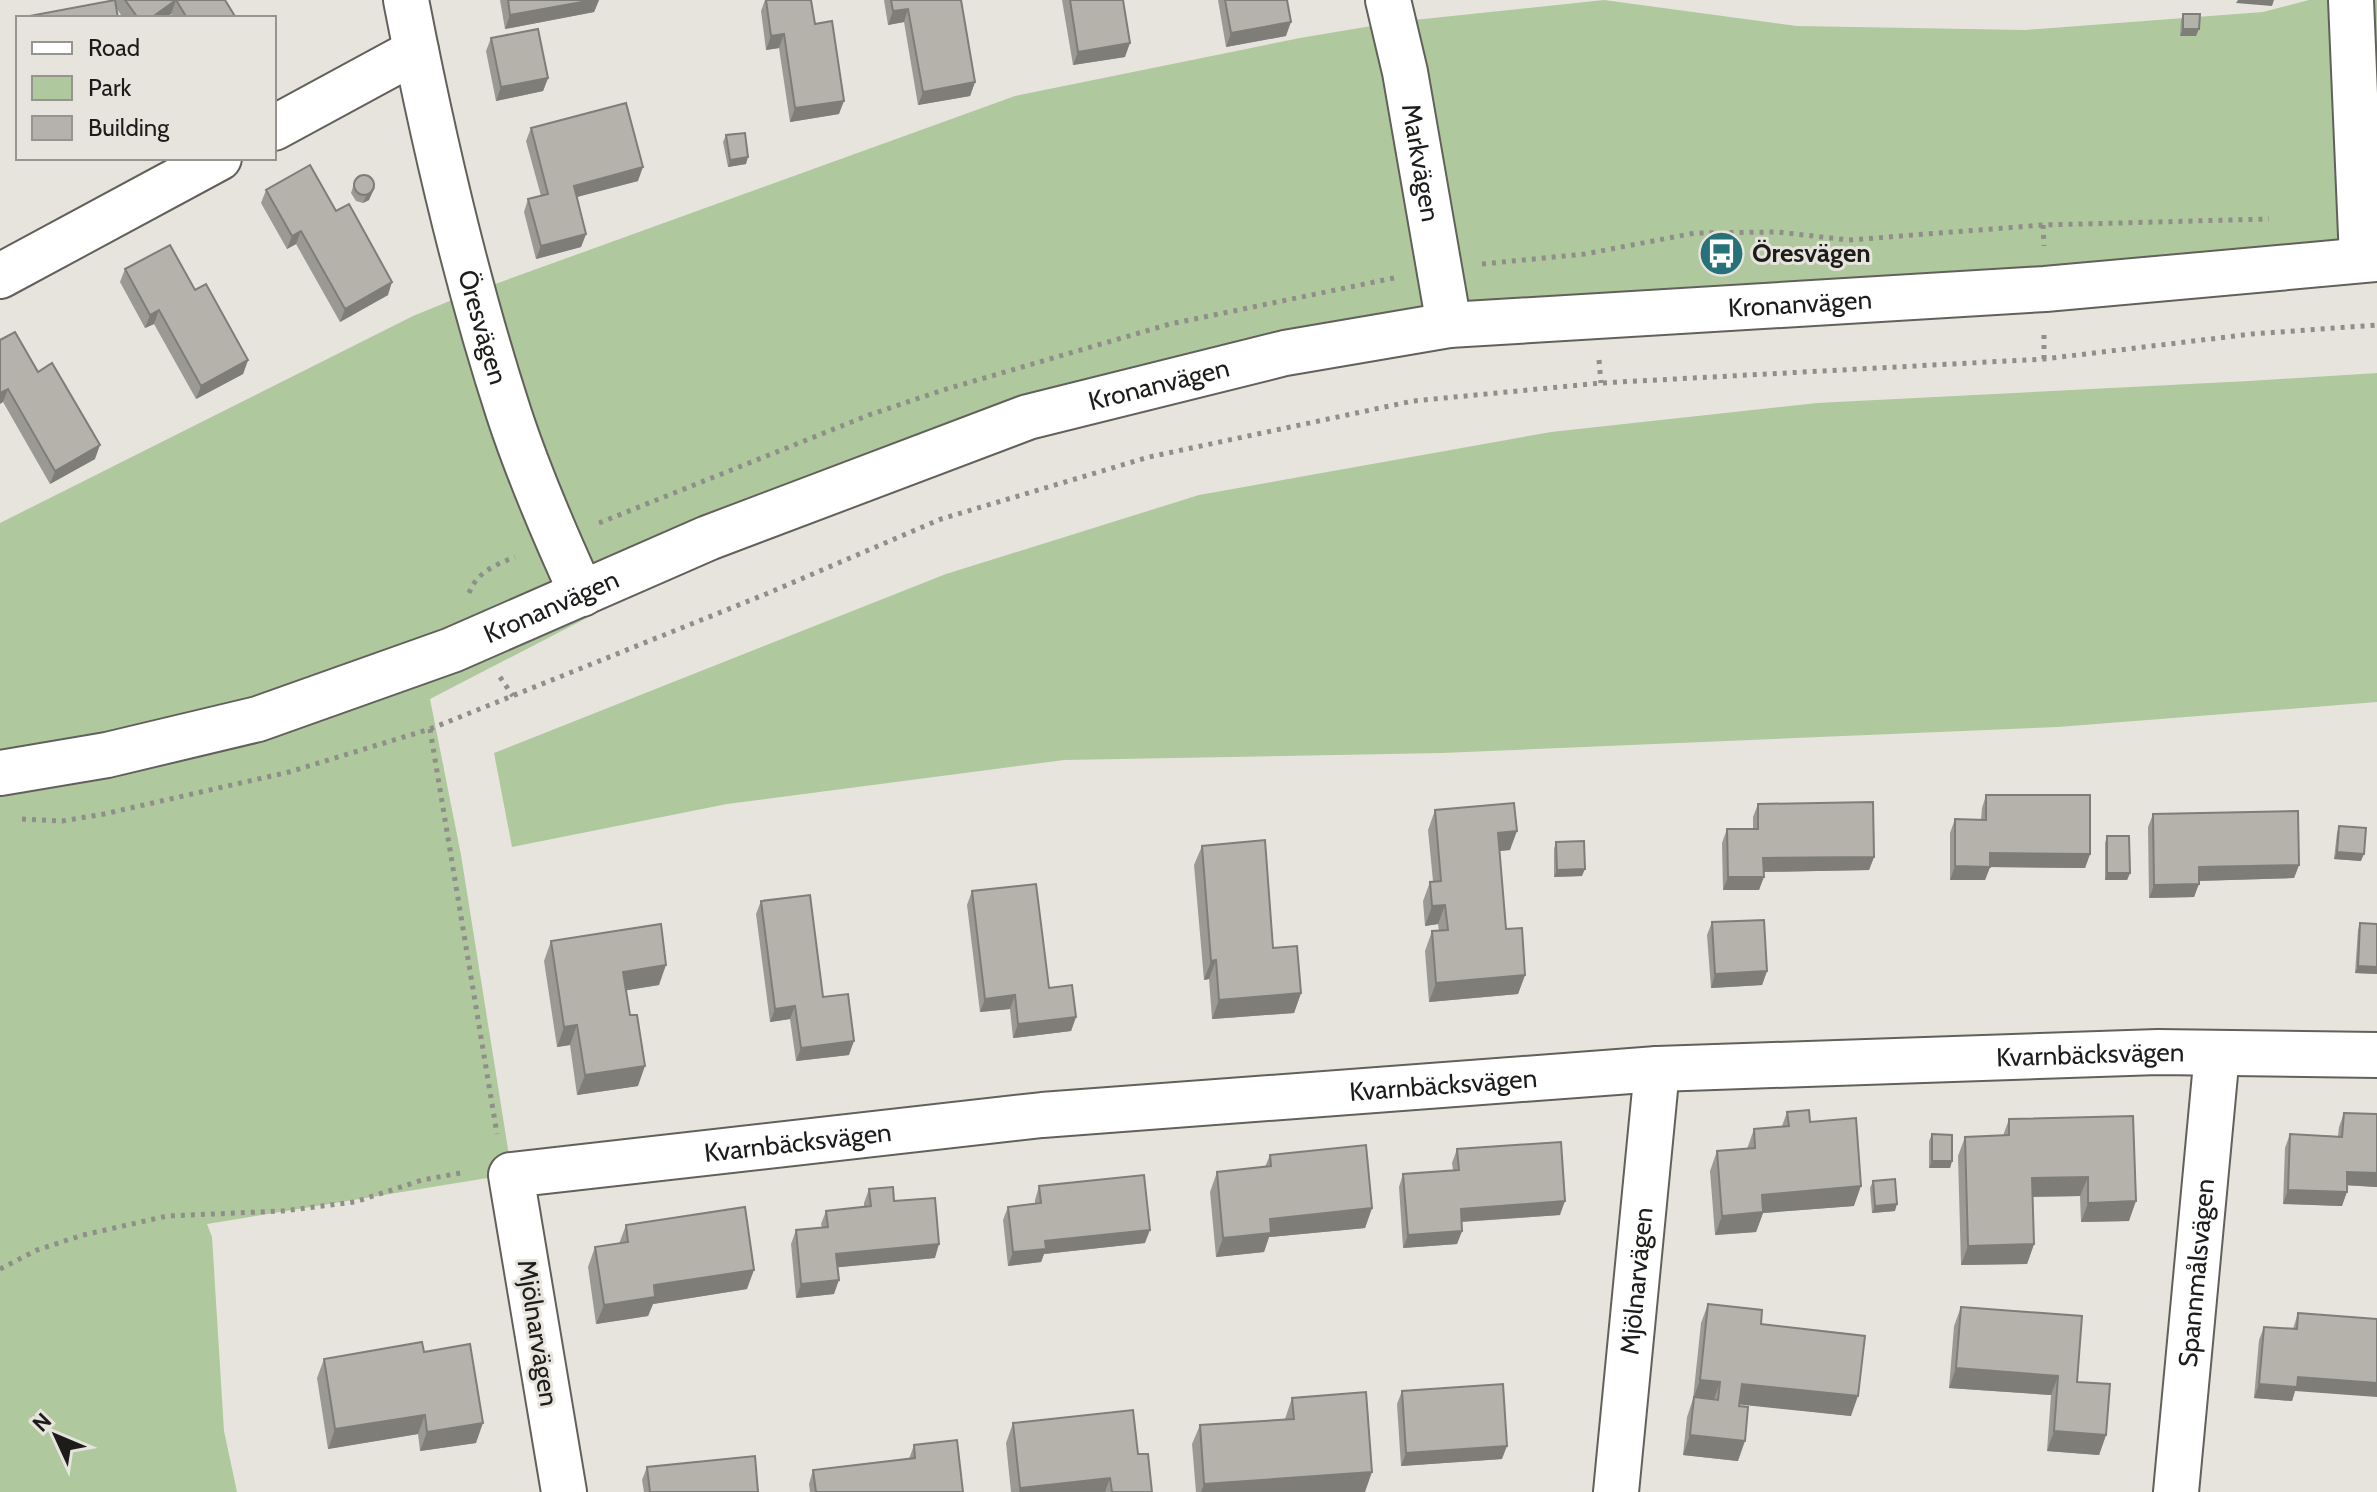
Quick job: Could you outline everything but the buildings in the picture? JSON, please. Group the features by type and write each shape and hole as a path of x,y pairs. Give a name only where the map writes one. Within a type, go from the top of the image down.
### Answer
{"street":[{"name":"Öresvägen","path":"406,0 473,296 510,416 557,540 582,594"},
{"name":"Markvägen","path":"1388,0 1405,72 1449,325"},
{"path":"2351,0 2370,259"},
{"path":"276,127 416,51"},
{"path":"0,276 215,160"},
{"name":"Kronanvägen","path":"0,773 107,755 258,719 452,650 708,538 1028,417 1285,353 1449,325 2045,289 2370,259"},
{"name":"Kvarnbäcksvägen","path":"496,1162 1042,1115 1657,1069 2158,1052 2377,1055"},
{"name":"Spannmålsvägen","path":"2176,1492 2217,1053"},
{"name":"Mjölnarvägen","path":"1616,1492 1657,1069"},
{"name":"Mjölnarvägen","path":"496,1162 564,1492"}],"path":[{"path":"13,819 62,821 104,814 289,772 430,729 752,600 941,519 1149,457 1397,404 1601,383 2044,359 2252,334 2377,325"},
{"path":"0,1269 37,1250 83,1235 167,1216 282,1211 355,1202 422,1180 496,1162 430,729"}],"green space":[{"path":"1604,0 1797,26 2025,30 2263,12 2309,0 2377,0 2377,237 1469,322 830,492 430,699 461,855 512,1174 207,1224 212,1237 224,1431 237,1492 0,1492 0,523 413,316 1015,96 1300,38 1395,22"},
{"path":"2377,373 2377,702 2058,727 1442,753 1064,760 727,804 512,847 494,753 946,574 1199,495 1551,432 1817,403"}],"place":[{"name":"Öresvägen","path":"1721,253"}]}
